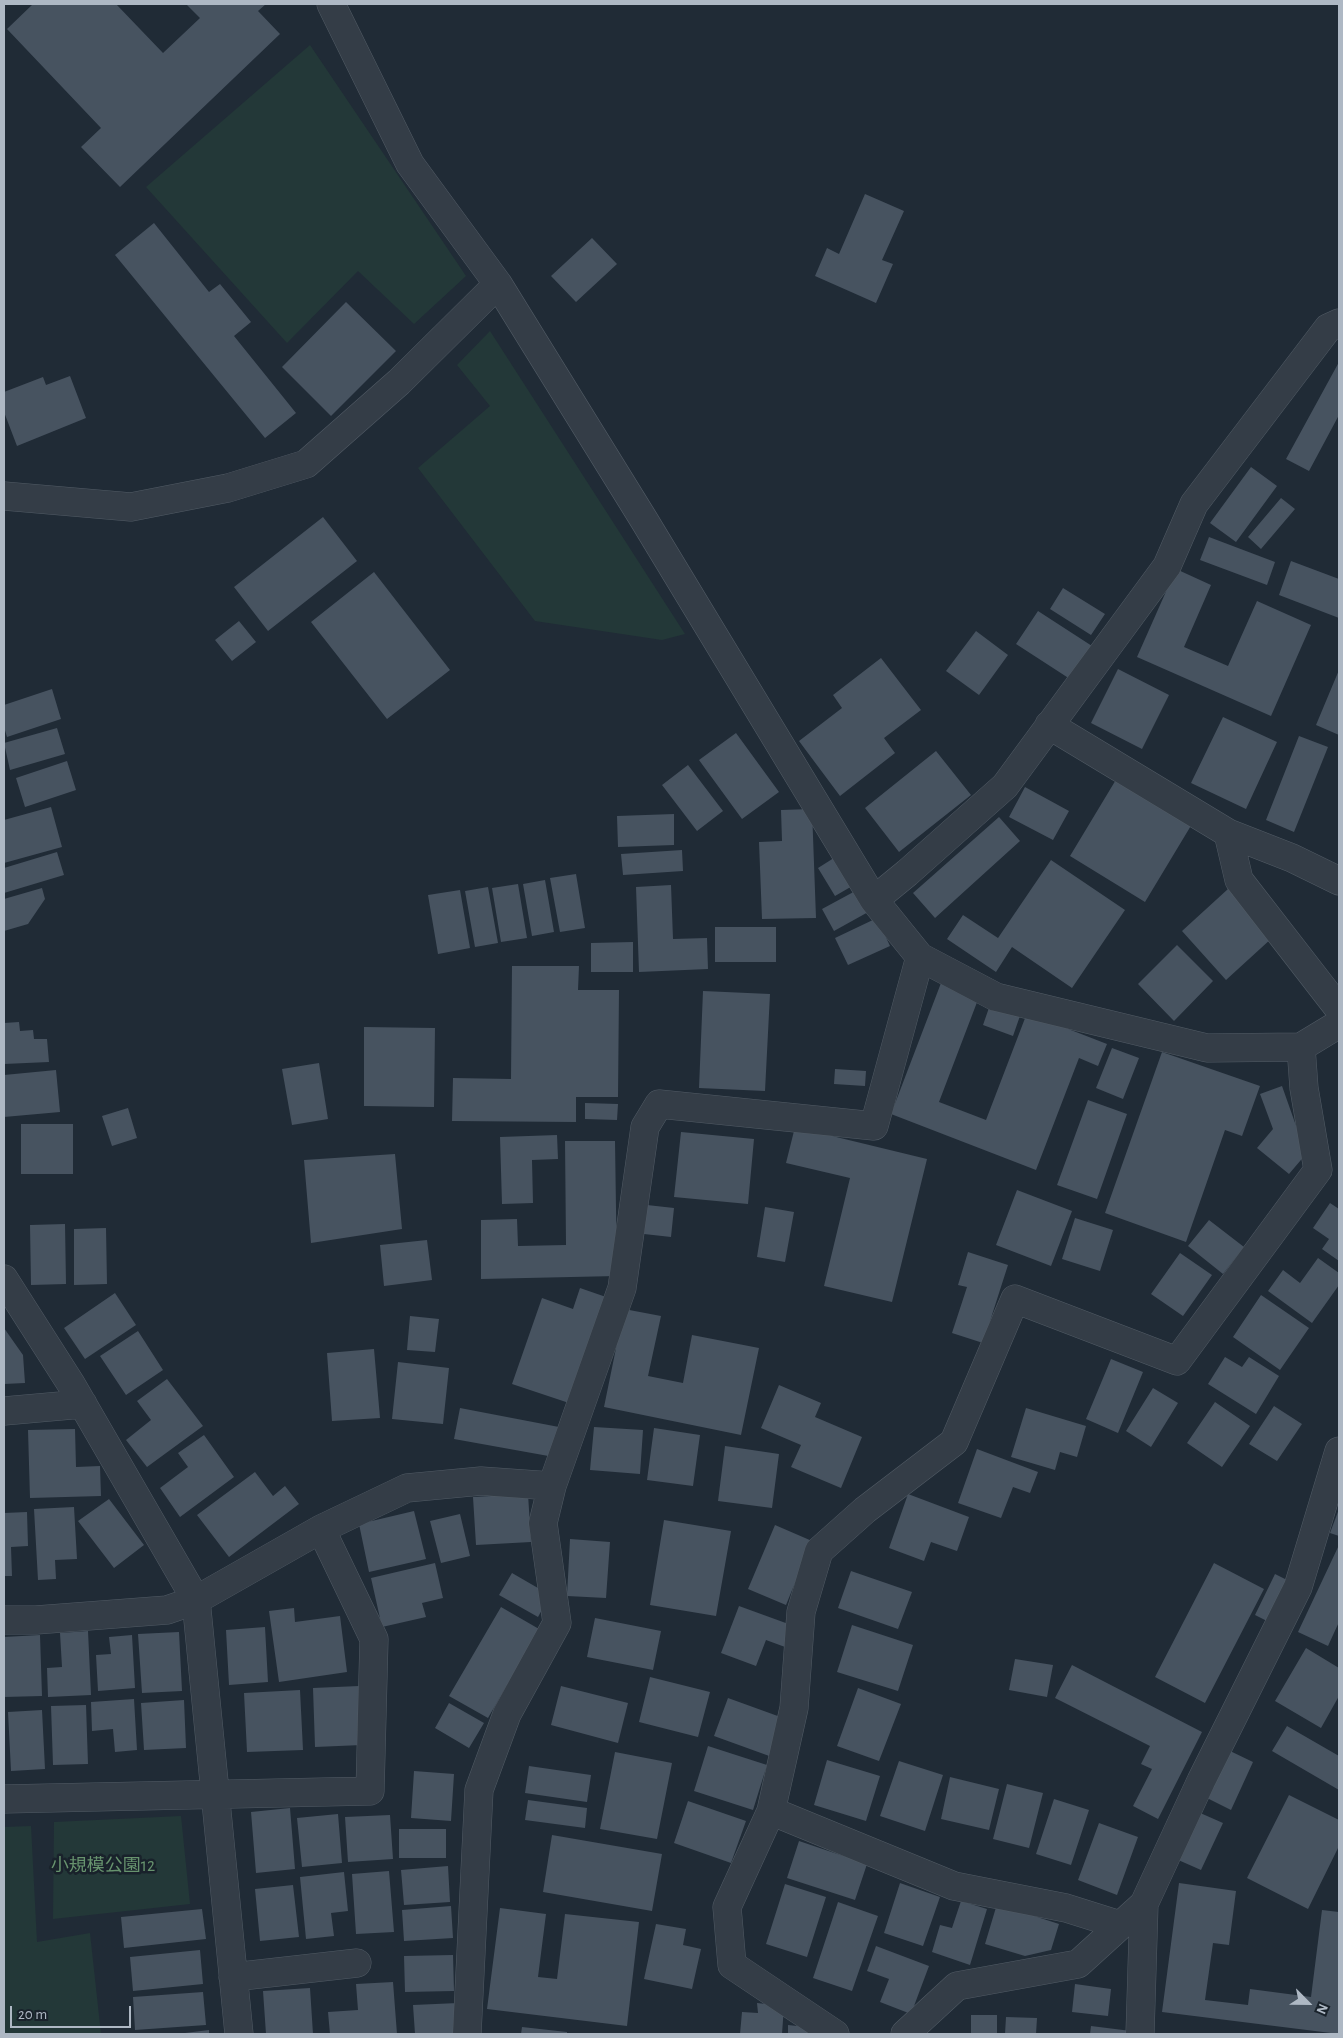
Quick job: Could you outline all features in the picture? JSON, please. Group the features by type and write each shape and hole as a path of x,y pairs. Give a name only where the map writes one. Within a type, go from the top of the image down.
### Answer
{"street":[{"path":"331,4 410,164 498,284 644,520 874,900 920,957 996,997 1207,1048 1301,1047 1339,1024"},
{"path":"4,496 131,507 228,488 306,464 399,382 498,284"},
{"path":"874,900 1004,786 1167,566 1194,504 1328,328 1339,322"},
{"path":"1049,725 1228,833 1292,858 1339,881"},
{"path":"1228,833 1240,880 1339,1010"},
{"path":"467,2034 479,1790 507,1714 556,1623 543,1523 552,1486 622,1288 645,1127 660,1104 874,1126 920,957"},
{"path":"836,2034 732,1965 727,1907 771,1810 794,1708 801,1612 819,1551 865,1510 954,1442 1015,1299 1177,1361 1318,1170 1304,1088 1301,1047"},
{"path":"4,1279 83,1404 196,1600 239,2034"},
{"path":"4,1411 83,1404"},
{"path":"1140,2034 1144,1904 1205,1772 1298,1586 1339,1451"},
{"path":"4,1620 36,1620 167,1610 196,1600 321,1529 407,1488 481,1481 552,1486"},
{"path":"4,1799 370,1791 374,1639 321,1529"},
{"path":"771,1810 954,1886 1066,1908 1120,1925"},
{"path":"905,2034 958,1986 1078,1964 1144,1904"},
{"path":"234,1977 357,1962"}],"green space":[{"path":"310,45 466,276 414,324 358,271 287,343 146,187"},
{"path":"490,331 685,634 662,640 535,621 418,468 490,406 457,365"},
{"name":"小規模公園12","path":"181,1816 190,1904 53,1919 54,1822"},
{"path":"31,1826 37,1942 90,1933 101,2034 4,2034 4,1827"}],"building":[{"path":"33,4 116,4 163,53 200,18 186,4 266,4 258,11 280,34 120,187 81,147 101,128 7,29"},
{"path":"865,194 904,211 882,260 893,264 876,303 815,276 827,248 839,254"},
{"path":"154,223 209,292 220,284 251,322 234,336 296,413 265,438 115,255"},
{"path":"592,238 617,264 576,302 551,276"},
{"path":"346,302 396,351 331,416 282,367"},
{"path":"1339,362 1339,415 1309,471 1286,459"},
{"path":"70,376 86,418 17,446 4,412 4,392 43,377 46,385"},
{"path":"1251,467 1277,486 1236,542 1210,523"},
{"path":"1281,498 1295,509 1261,549 1248,537"},
{"path":"323,517 357,561 268,631 234,587"},
{"path":"1209,537 1275,562 1267,585 1200,560"},
{"path":"1291,561 1339,579 1339,618 1279,595"},
{"path":"1176,569 1211,585 1184,647 1228,666 1257,601 1311,625 1271,716 1137,657"},
{"path":"374,572 450,670 387,719 311,622"},
{"path":"1063,588 1105,614 1091,635 1050,609"},
{"path":"1038,611 1092,646 1070,679 1016,644"},
{"path":"239,621 256,642 232,661 215,640"},
{"path":"976,631 1008,655 979,695 946,671"},
{"path":"881,658 921,710 884,738 895,753 840,796 799,741 842,708 833,695"},
{"path":"1118,669 1169,695 1142,749 1091,723"},
{"path":"1339,670 1339,735 1316,725"},
{"path":"52,689 61,719 7,737 4,727 4,705"},
{"path":"1223,717 1277,742 1246,809 1191,783"},
{"path":"57,728 65,754 10,770 4,743"},
{"path":"736,733 779,792 742,819 699,760"},
{"path":"1299,736 1328,747 1294,832 1266,820"},
{"path":"936,751 971,795 899,852 865,808"},
{"path":"67,761 76,790 25,807 16,778"},
{"path":"688,765 723,811 697,831 662,785"},
{"path":"1117,778 1192,824 1145,902 1070,856"},
{"path":"1025,787 1069,811 1053,840 1009,817"},
{"path":"51,807 62,847 4,863 4,820"},
{"path":"812,809 816,918 762,919 759,842 782,841 781,810"},
{"path":"674,814 674,845 618,847 617,816"},
{"path":"999,817 1020,841 935,918 913,893"},
{"path":"682,850 683,871 623,875 621,854"},
{"path":"57,852 64,875 4,893 4,868"},
{"path":"837,856 854,885 835,896 818,868"},
{"path":"1051,860 1125,910 1072,988 1012,947 996,972 947,939 963,915 998,938"},
{"path":"576,874 585,928 560,932 550,878"},
{"path":"545,880 554,932 532,936 523,884"},
{"path":"518,884 527,938 501,942 492,888"},
{"path":"671,885 673,939 707,938 708,969 639,972 636,887"},
{"path":"488,887 498,943 475,947 465,891"},
{"path":"42,888 45,899 28,924 4,931 4,899"},
{"path":"859,889 870,911 834,931 822,909"},
{"path":"1228,889 1272,938 1226,980 1182,931"},
{"path":"460,890 470,948 438,954 428,895"},
{"path":"877,918 890,946 848,965 835,938"},
{"path":"715,927 776,927 776,962 715,962"},
{"path":"633,942 633,972 591,972 591,943"},
{"path":"1177,945 1213,981 1174,1021 1138,984"},
{"path":"512,966 579,966 578,990 619,990 618,1097 576,1097 576,1122 452,1121 453,1078 511,1079"},
{"path":"941,983 979,997 939,1102 986,1120 1027,1013 1107,1044 1098,1066 1079,1058 1036,1170 891,1114"},
{"path":"703,991 770,994 765,1091 699,1088"},
{"path":"991,1002 1021,1013 1013,1036 983,1025"},
{"path":"19,1022 20,1031 33,1030 34,1039 47,1039 49,1062 4,1064 4,1023"},
{"path":"364,1027 435,1028 434,1107 364,1106"},
{"path":"1112,1048 1139,1058 1123,1099 1096,1088"},
{"path":"1162,1052 1260,1086 1242,1136 1225,1130 1186,1242 1105,1213"},
{"path":"319,1063 328,1119 292,1125 282,1069"},
{"path":"835,1069 866,1071 865,1086 834,1084"},
{"path":"56,1070 60,1112 4,1117 4,1075"},
{"path":"1282,1086 1306,1154 1289,1174 1257,1148 1273,1129 1260,1094"},
{"path":"1088,1100 1127,1114 1097,1199 1057,1185"},
{"path":"585,1103 618,1104 617,1120 585,1119"},
{"path":"128,1108 137,1138 112,1146 102,1116"},
{"path":"21,1124 73,1124 73,1174 21,1174"},
{"path":"795,1127 927,1159 892,1302 824,1286 850,1178 786,1163"},
{"path":"681,1132 754,1139 748,1204 674,1197"},
{"path":"557,1135 558,1159 532,1160 533,1203 502,1204 500,1137"},
{"path":"565,1141 615,1141 617,1276 481,1279 481,1220 517,1219 518,1246 566,1245"},
{"path":"395,1154 402,1229 311,1243 304,1160"},
{"path":"1017,1190 1072,1211 1051,1266 996,1245"},
{"path":"1330,1203 1339,1209 1339,1261 1322,1249 1329,1239 1313,1228"},
{"path":"647,1205 674,1208 671,1237 644,1234"},
{"path":"765,1207 794,1212 785,1262 757,1257"},
{"path":"1075,1218 1113,1230 1100,1271 1062,1259"},
{"path":"1209,1220 1244,1247 1223,1274 1188,1246"},
{"path":"65,1224 66,1284 31,1285 30,1225"},
{"path":"106,1228 107,1284 74,1285 74,1229"},
{"path":"427,1240 432,1280 384,1286 380,1245"},
{"path":"968,1252 1008,1265 983,1343 952,1333 967,1287 958,1285"},
{"path":"1180,1253 1212,1275 1183,1316 1151,1294"},
{"path":"1318,1258 1339,1273 1339,1285 1312,1323 1268,1291 1283,1270 1300,1283"},
{"path":"580,1288 606,1297 569,1403 512,1384 542,1298 573,1309"},
{"path":"115,1293 136,1325 85,1359 64,1328"},
{"path":"1261,1295 1309,1328 1280,1370 1233,1337"},
{"path":"624,1309 661,1316 648,1376 683,1383 692,1335 759,1348 741,1435 604,1407"},
{"path":"410,1316 439,1319 435,1352 407,1350"},
{"path":"4,1328 23,1355 25,1383 4,1384"},
{"path":"138,1331 163,1370 126,1395 100,1356"},
{"path":"374,1349 380,1418 332,1421 327,1353"},
{"path":"1225,1357 1242,1367 1249,1357 1279,1376 1256,1414 1208,1384"},
{"path":"1111,1359 1143,1372 1118,1433 1086,1419"},
{"path":"398,1362 449,1368 443,1424 392,1419"},
{"path":"167,1379 203,1426 147,1467 126,1440 151,1420 137,1401"},
{"path":"779,1385 821,1403 815,1417 862,1437 841,1488 791,1467 801,1445 761,1428"},
{"path":"1153,1388 1178,1403 1151,1447 1126,1431"},
{"path":"1215,1402 1250,1426 1222,1467 1187,1443"},
{"path":"1274,1406 1302,1424 1277,1461 1249,1444"},
{"path":"460,1408 559,1427 554,1457 454,1439"},
{"path":"1026,1408 1086,1426 1077,1457 1060,1452 1055,1470 1011,1457"},
{"path":"594,1427 643,1430 640,1474 590,1470"},
{"path":"654,1428 700,1435 693,1486 647,1480"},
{"path":"75,1429 76,1467 100,1466 101,1496 30,1498 28,1430"},
{"path":"204,1435 234,1477 180,1517 160,1488 188,1467 178,1453"},
{"path":"725,1446 779,1454 772,1508 718,1501"},
{"path":"977,1449 1038,1472 1030,1493 1013,1487 1001,1518 958,1503"},
{"path":"255,1472 273,1496 285,1486 299,1504 229,1557 197,1515"},
{"path":"528,1494 531,1542 476,1545 473,1497"},
{"path":"908,1494 969,1517 957,1551 931,1542 924,1561 889,1548"},
{"path":"109,1499 144,1545 114,1568 78,1521"},
{"path":"74,1507 77,1559 55,1560 56,1579 38,1580 34,1509"},
{"path":"1339,1509 1339,1536 1330,1533"},
{"path":"414,1511 426,1559 369,1572 359,1524"},
{"path":"27,1512 28,1546 11,1547 12,1576 4,1576 4,1513"},
{"path":"460,1514 470,1556 441,1563 430,1521"},
{"path":"664,1520 731,1531 716,1616 650,1605"},
{"path":"775,1525 812,1541 786,1605 748,1589"},
{"path":"570,1539 610,1542 606,1598 567,1596"},
{"path":"1339,1545 1339,1622 1328,1646 1298,1632"},
{"path":"435,1563 443,1598 422,1603 426,1617 382,1627 371,1578"},
{"path":"1214,1563 1264,1589 1205,1703 1155,1677"},
{"path":"851,1571 912,1592 898,1629 838,1608"},
{"path":"512,1573 550,1595 538,1617 499,1595"},
{"path":"1275,1574 1291,1582 1271,1623 1255,1615"},
{"path":"739,1606 794,1626 785,1647 766,1640 756,1666 721,1653"},
{"path":"501,1607 539,1629 488,1718 449,1696"},
{"path":"294,1608 295,1622 340,1616 347,1672 279,1682 269,1611"},
{"path":"595,1618 661,1631 653,1670 587,1657"},
{"path":"852,1625 913,1645 898,1691 837,1672"},
{"path":"265,1627 268,1682 229,1685 226,1630"},
{"path":"88,1631 91,1695 48,1697 47,1668 62,1667 60,1633"},
{"path":"179,1632 182,1691 142,1693 138,1634"},
{"path":"40,1635 42,1696 4,1697 4,1637"},
{"path":"132,1635 135,1688 98,1691 96,1655 111,1654 109,1637"},
{"path":"1306,1648 1339,1668 1339,1696 1321,1728 1275,1701"},
{"path":"1015,1659 1053,1665 1047,1697 1009,1690"},
{"path":"1072,1665 1202,1732 1158,1819 1133,1806 1152,1769 1141,1764 1150,1746 1055,1698"},
{"path":"650,1677 710,1692 698,1737 639,1722"},
{"path":"359,1686 362,1745 315,1747 313,1688"},
{"path":"561,1686 628,1703 618,1743 551,1725"},
{"path":"858,1688 901,1704 879,1761 837,1746"},
{"path":"300,1690 303,1750 247,1752 244,1693"},
{"path":"728,1698 786,1719 772,1757 714,1736"},
{"path":"134,1699 137,1750 115,1752 113,1729 92,1731 91,1702"},
{"path":"184,1700 186,1748 144,1750 141,1703"},
{"path":"449,1703 484,1723 469,1748 435,1728"},
{"path":"86,1705 88,1764 53,1765 51,1706"},
{"path":"42,1710 45,1769 11,1771 8,1712"},
{"path":"1287,1726 1339,1756 1339,1790 1272,1751"},
{"path":"708,1746 767,1765 753,1810 694,1791"},
{"path":"1228,1750 1253,1762 1231,1810 1205,1797"},
{"path":"615,1752 672,1763 657,1839 600,1829"},
{"path":"827,1760 880,1776 866,1821 814,1805"},
{"path":"899,1761 943,1775 925,1831 880,1816"},
{"path":"529,1766 591,1775 587,1802 525,1793"},
{"path":"414,1771 454,1774 451,1821 411,1818"},
{"path":"950,1777 999,1789 989,1830 941,1819"},
{"path":"1007,1784 1043,1793 1029,1848 993,1839"},
{"path":"1289,1795 1339,1820 1339,1846 1308,1909 1247,1878"},
{"path":"1054,1799 1089,1810 1071,1865 1036,1854"},
{"path":"528,1800 587,1808 585,1828 525,1820"},
{"path":"688,1801 746,1821 731,1863 674,1843"},
{"path":"290,1808 295,1869 256,1873 251,1812"},
{"path":"1198,1812 1223,1823 1201,1870 1176,1859"},
{"path":"338,1814 342,1863 302,1867 297,1818"},
{"path":"390,1815 393,1859 348,1862 345,1817"},
{"path":"1099,1823 1138,1837 1117,1895 1078,1880"},
{"path":"399,1829 446,1829 446,1858 399,1858"},
{"path":"552,1835 662,1854 652,1911 543,1892"},
{"path":"799,1841 867,1864 855,1900 787,1878"},
{"path":"448,1866 450,1902 404,1905 401,1870"},
{"path":"389,1871 394,1932 356,1934 352,1874"},
{"path":"344,1872 348,1911 331,1913 334,1936 306,1939 300,1877"},
{"path":"900,1883 940,1897 923,1946 884,1933"},
{"path":"1179,1883 1236,1891 1229,1945 1213,1943 1205,2000 1248,2005 1250,1989 1311,1997 1322,1910 1339,1912 1339,2034 1162,2012"},
{"path":"785,1884 826,1897 807,1957 766,1944"},
{"path":"293,1885 299,1937 260,1941 255,1889"},
{"path":"961,1901 987,1909 970,1965 932,1952 940,1925 952,1928"},
{"path":"838,1902 878,1916 852,1991 813,1978"},
{"path":"997,1904 1059,1924 1051,1950 1025,1956 985,1944"},
{"path":"451,1906 453,1938 404,1941 402,1910"},
{"path":"500,1908 546,1914 538,1977 557,1979 565,1914 639,1922 627,2026 487,2009"},
{"path":"202,1909 206,1939 124,1948 121,1917"},
{"path":"656,1924 686,1929 683,1945 701,1949 692,1989 644,1979"},
{"path":"876,1946 929,1966 911,2014 880,2002 889,1979 867,1971"},
{"path":"200,1950 203,1984 133,1991 130,1957"},
{"path":"453,1955 454,1991 405,1992 404,1956"},
{"path":"393,1982 397,2034 330,2034 328,2012 358,2010 356,1984"},
{"path":"1075,1984 1111,1989 1108,2016 1072,2012"},
{"path":"310,1988 313,2034 266,2034 263,1991"},
{"path":"203,1992 206,2025 135,2030 133,1997"},
{"path":"458,2003 460,2034 415,2034 413,2005"},
{"path":"757,2003 784,2006 782,2034 740,2034 742,2012 758,2013"},
{"path":"971,2015 997,2015 997,2034 971,2034"},
{"path":"1006,2017 1037,2018 1036,2034 1005,2034"},
{"path":"788,2025 825,2029 824,2034 788,2034"},
{"path":"1091,2026 1131,2031 1131,2034 1090,2034"},
{"path":"522,2027 567,2032 567,2034 521,2034"},
{"path":"209,2030 209,2034 185,2034 185,2033"}]}
